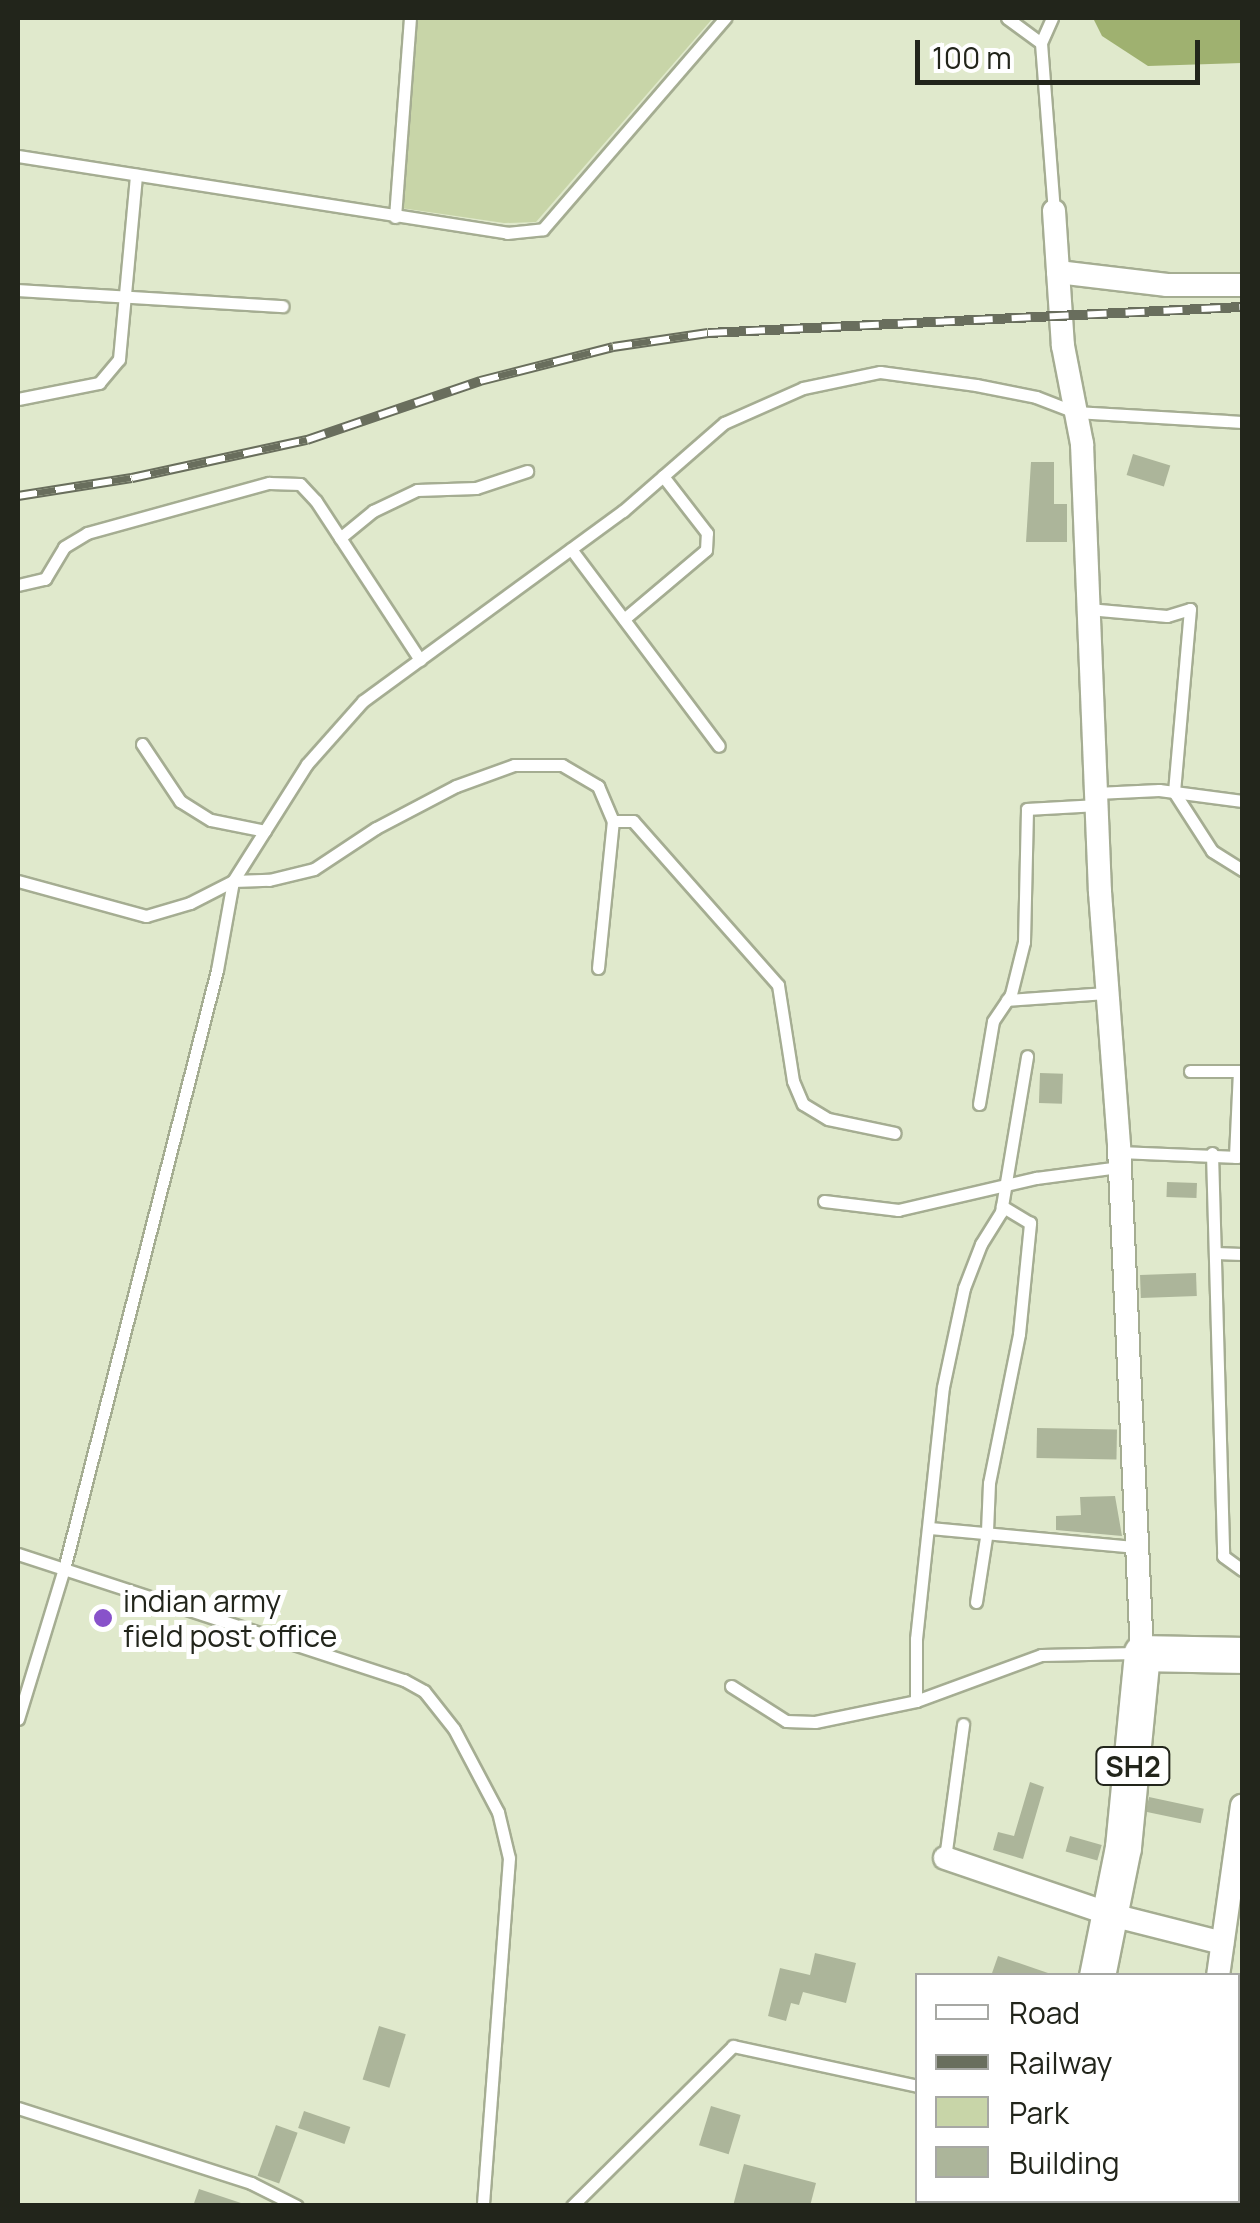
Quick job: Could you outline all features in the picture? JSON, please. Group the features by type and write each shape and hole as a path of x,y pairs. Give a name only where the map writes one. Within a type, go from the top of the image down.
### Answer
{"main road":[{"path":"1142,1653 1242,1655"},
{"name":"SH2","path":"1097,1973 1112,1915 1131,1789 1142,1653"}],"street":[{"path":"1054,211 1062,346 1082,444 1096,799 1119,1159 1142,1653"},
{"path":"1058,272 1167,285 1242,284"},
{"path":"1218,1973 1242,1806"},
{"path":"945,1858 1112,1915 1223,1943"}],"lane":[{"path":"395,217 410,18 400,18"},
{"path":"18,156 506,234 544,229 726,18"},
{"path":"1007,18 1040,43"},
{"path":"1052,18 1040,43 1054,211"},
{"path":"18,400 99,383 118,359 136,175"},
{"path":"18,290 282,306"},
{"path":"18,1719 64,1569 217,970 233,882 307,764 363,702 571,549 724,423 804,388 880,372 1036,397 1076,412 1242,422"},
{"path":"340,538 373,511 417,490 476,488 527,471"},
{"path":"624,619 706,550 707,534 663,476"},
{"path":"18,585 45,579 64,547 87,534 269,482 300,484 420,660"},
{"path":"571,549 719,746"},
{"path":"1088,609 1166,616 1190,609 1174,792 1212,851 1242,870"},
{"path":"142,744 180,801 212,820 265,831"},
{"path":"18,882 146,916 190,903 233,882 269,880 314,869 376,828 456,786 514,764 562,764 598,786 612,821 598,968"},
{"path":"978,1104 994,1021 1007,1000 1024,942 1028,809 1174,792 1242,801"},
{"path":"612,821 633,821 778,984 793,1080 804,1104 828,1119 896,1133"},
{"path":"1007,1000 1108,993"},
{"path":"916,1701 916,1639 944,1387 964,1288 1002,1206 1012,1122 1026,1056"},
{"path":"824,1201 898,1210 1119,1159 1212,1153 1239,1157 1240,1072 1190,1072"},
{"path":"1212,1153 1223,1556 1242,1570"},
{"path":"976,1602 987,1531 989,1484 1019,1334 1030,1223 1002,1206"},
{"path":"1215,1253 1242,1254"},
{"path":"930,1528 1136,1547"},
{"path":"18,1554 404,1680 424,1691 454,1730 498,1812 510,1858 483,2206"},
{"path":"730,1686 786,1721 814,1722 916,1701 1042,1655 1142,1653"},
{"path":"945,1858 963,1724"},
{"path":"572,2206 732,2046 915,2085"},
{"path":"18,2108 270,2191 297,2206"},
{"path":"265,2206 270,2191"}],"green space":[{"path":"417,18 713,18 536,222 504,223 401,208"}],"shaded area":[{"path":"1093,18 1242,18 1242,63 1148,66 1102,36"}],"building":[{"path":"1133,454 1170,465 1164,486 1127,475"},
{"path":"1031,462 1054,462 1054,504 1067,504 1067,542 1026,542"},
{"path":"1040,1073 1063,1074 1062,1104 1039,1103"},
{"path":"1167,1182 1197,1183 1196,1198 1166,1197"},
{"path":"1196,1273 1197,1296 1141,1298 1140,1275"},
{"path":"1037,1428 1117,1429 1116,1459 1036,1458"},
{"path":"1115,1496 1122,1536 1056,1530 1056,1516 1081,1515 1080,1497"},
{"path":"1030,1782 1044,1787 1023,1859 993,1850 998,1832 1014,1836"},
{"path":"1149,1797 1204,1809 1201,1823 1146,1812"},
{"path":"1070,1836 1102,1845 1097,1860 1066,1851"},
{"path":"815,1953 856,1963 846,2003 803,1992 799,2005 791,2003 786,2021 768,2016 780,1968 810,1975"},
{"path":"998,1956 1048,1973 992,1973"},
{"path":"379,2026 406,2034 389,2088 363,2080"},
{"path":"711,2106 741,2115 729,2154 699,2145"},
{"path":"304,2111 350,2127 344,2144 298,2128"},
{"path":"276,2125 298,2133 279,2184 258,2176"},
{"path":"744,2164 816,2183 810,2206 733,2206"},
{"path":"199,2189 241,2203 240,2206 193,2206"}],"railway":[{"path":"18,496 132,478 307,440 480,381 613,347 708,333 1242,307"}],"place":[{"name":"indian army field post office","path":"103,1618"}]}
